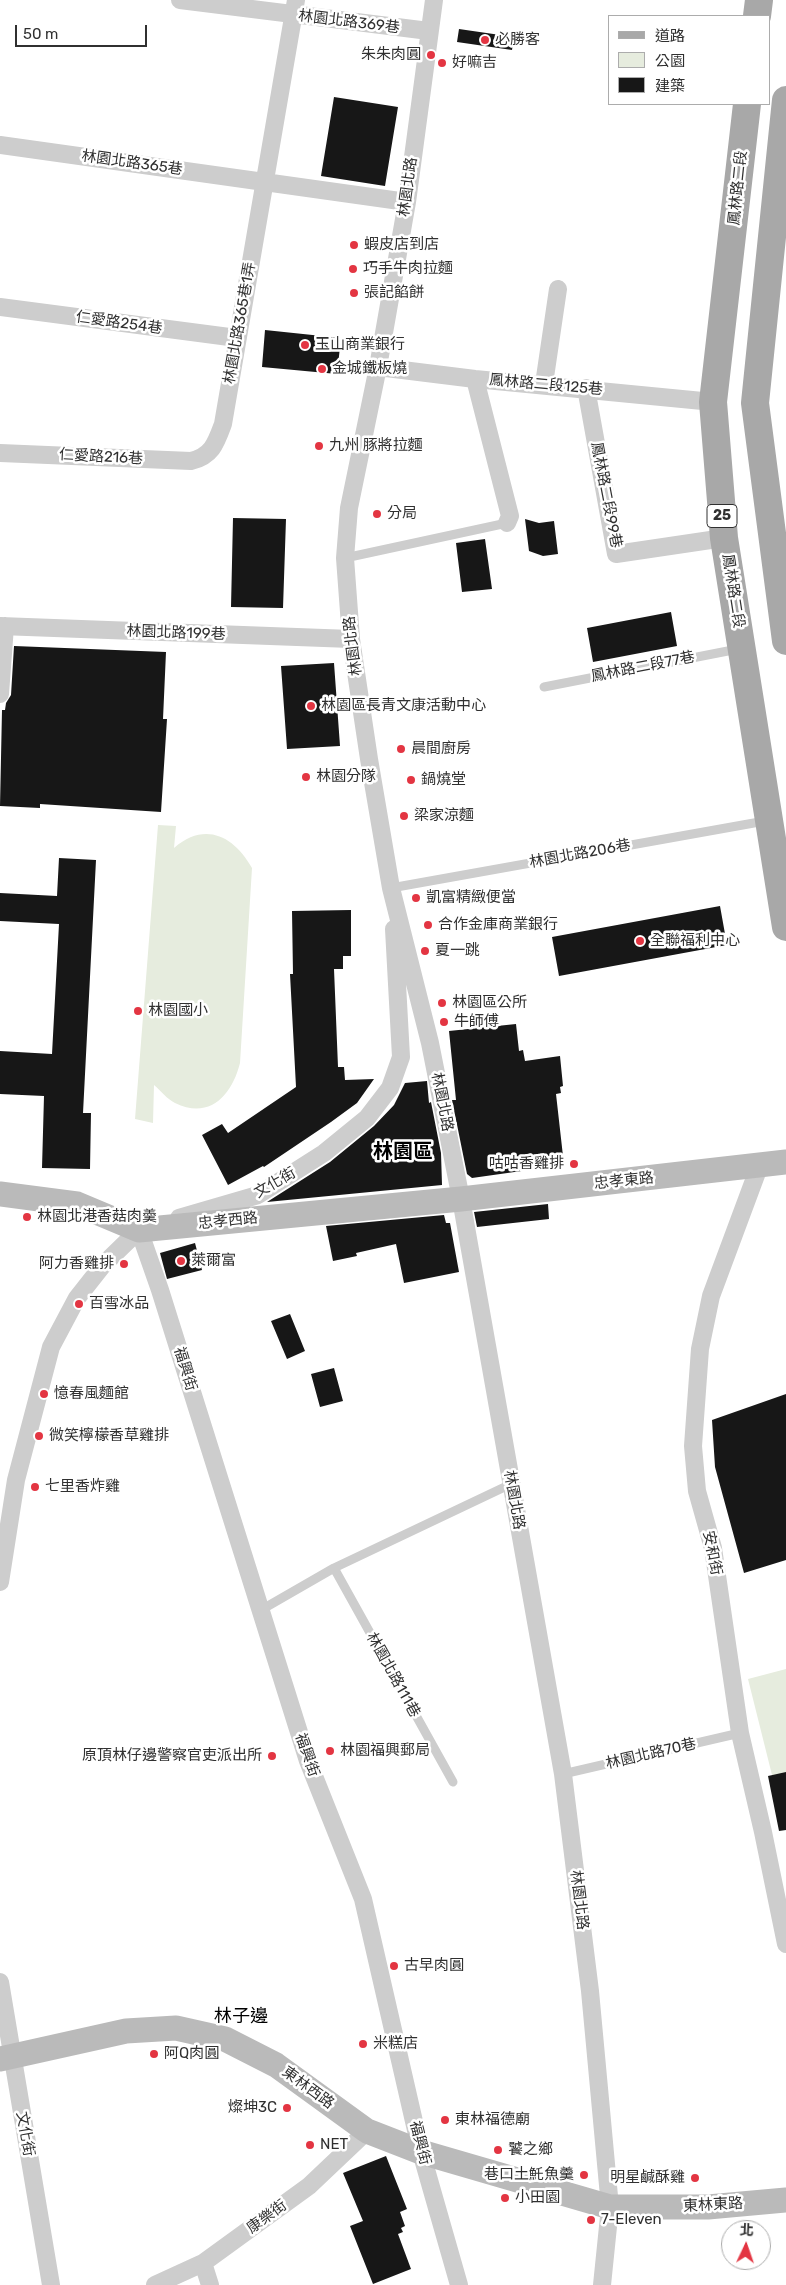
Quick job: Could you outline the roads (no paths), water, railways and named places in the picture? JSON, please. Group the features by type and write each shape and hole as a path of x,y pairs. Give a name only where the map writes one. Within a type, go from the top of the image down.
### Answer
{"main road":[{"path":"757,15 759,0"},
{"path":"786,100 756,403 786,641"},
{"name":"鳳林路二段","path":"748,105 713,402 724,538 786,926"}],"street":[{"name":"林園北路369巷","path":"180,0 295,8 429,31"},
{"name":"林園北路","path":"434,0 406,202 378,367 349,508 345,558 351,639 391,888 430,1043 461,1199 563,1774 590,1991 610,2207 602,2285"},
{"path":"265,181 295,8"},
{"name":"林園北路365巷","path":"0,145 406,202"},
{"name":"林園北路365巷1弄","path":"202,458 211,452 223,424 265,181"},
{"path":"544,384 558,289"},
{"name":"仁愛路254巷","path":"0,307 238,338"},
{"name":"鳳林路二段125巷","path":"378,367 475,379 586,388 713,402"},
{"path":"475,379 510,516 507,523"},
{"name":"鳳林路二段99巷","path":"586,388 616,554 724,538"},
{"name":"仁愛路216巷","path":"0,453 191,461 202,458"},
{"path":"0,694 2,626"},
{"name":"林園北路199巷","path":"2,626 351,639"},
{"name":"文化街","path":"0,1582 16,1480 52,1347 77,1298 103,1265 139,1230 258,1195 324,1153 367,1118 390,1088 401,1057 391,888"},
{"name":"忠孝東路","path":"461,1199 759,1167 786,1162"},
{"name":"安和街","path":"759,1167 711,1296 700,1349 693,1446 697,1490 713,1548 740,1733 786,1944"},
{"name":"忠孝西路","path":"0,1194 77,1204 139,1230 461,1199"},
{"name":"福興街","path":"139,1230 160,1290 308,1761 362,1899 421,2152 459,2285"},
{"name":"文化街","path":"0,1982 6,2057 51,2285"},
{"name":"東林西路","path":"6,2057 126,2031 176,2028 225,2039 276,2065 367,2131 421,2152 610,2207"},
{"name":"康樂街","path":"155,2285 203,2263 309,2186 367,2131"},
{"name":"東林東路","path":"610,2207 708,2207 786,2200"},
{"path":"203,2263 210,2285"}],"lane":[{"path":"345,558 507,523"},
{"name":"鳳林路二段77巷","path":"544,687 742,648"},
{"name":"林園北路206巷","path":"391,888 769,820"},
{"path":"261,1610 334,1568 511,1484"},
{"name":"林園北路111巷","path":"334,1568 453,1782"},
{"name":"林園北路70巷","path":"563,1774 740,1733"}],"place":[{"name":"必勝客","path":"485,40"},
{"name":"朱朱肉圓","path":"431,55"},
{"name":"好嘛吉","path":"442,63"},
{"name":"蝦皮店到店","path":"354,245"},
{"name":"巧手牛肉拉麵","path":"353,269"},
{"name":"張記餡餅","path":"354,293"},
{"name":"玉山商業銀行","path":"305,345"},
{"name":"金城鐵板燒","path":"322,369"},
{"name":"九州 豚將拉麵","path":"319,446"},
{"name":"分局","path":"377,514"},
{"name":"林園區長青文康活動中心","path":"311,706"},
{"name":"晨間廚房","path":"401,749"},
{"name":"林園分隊","path":"306,777"},
{"name":"鍋燒堂","path":"411,780"},
{"name":"梁家涼麵","path":"404,816"},
{"name":"凱富精緻便當","path":"416,898"},
{"name":"合作金庫商業銀行","path":"428,925"},
{"name":"全聯福利中心","path":"640,941"},
{"name":"夏一跳","path":"425,951"},
{"name":"林園區公所","path":"442,1003"},
{"name":"林園國小","path":"138,1011"},
{"name":"牛師傅","path":"444,1022"},
{"name":"咕咕香雞排","path":"574,1164"},
{"name":"林園北港香菇肉羮","path":"27,1217"},
{"name":"萊爾富","path":"181,1261"},
{"name":"阿力香雞排","path":"124,1264"},
{"name":"百雪冰品","path":"79,1304"},
{"name":"憶春風麵館","path":"44,1394"},
{"name":"微笑檸檬香草雞排","path":"39,1436"},
{"name":"七里香炸雞","path":"35,1487"},
{"name":"林園福興郵局","path":"330,1751"},
{"name":"原頂林仔邊警察官吏派出所","path":"272,1756"},
{"name":"古早肉圓","path":"394,1966"},
{"name":"米糕店","path":"363,2044"},
{"name":"阿Q肉圓","path":"154,2054"},
{"name":"燦坤3C","path":"287,2108"},
{"name":"東林福德廟","path":"445,2120"},
{"name":"NET","path":"310,2145"},
{"name":"饕之鄉","path":"498,2150"},
{"name":"巷口土魠魚羹","path":"584,2175"},
{"name":"明星鹹酥雞","path":"695,2178"},
{"name":"小田園","path":"505,2198"},
{"name":"7-Eleven","path":"591,2220"}],"district":[{"name":"林園區","path":"403,1152"},
{"name":"林子邊","path":"241,2017"}]}
